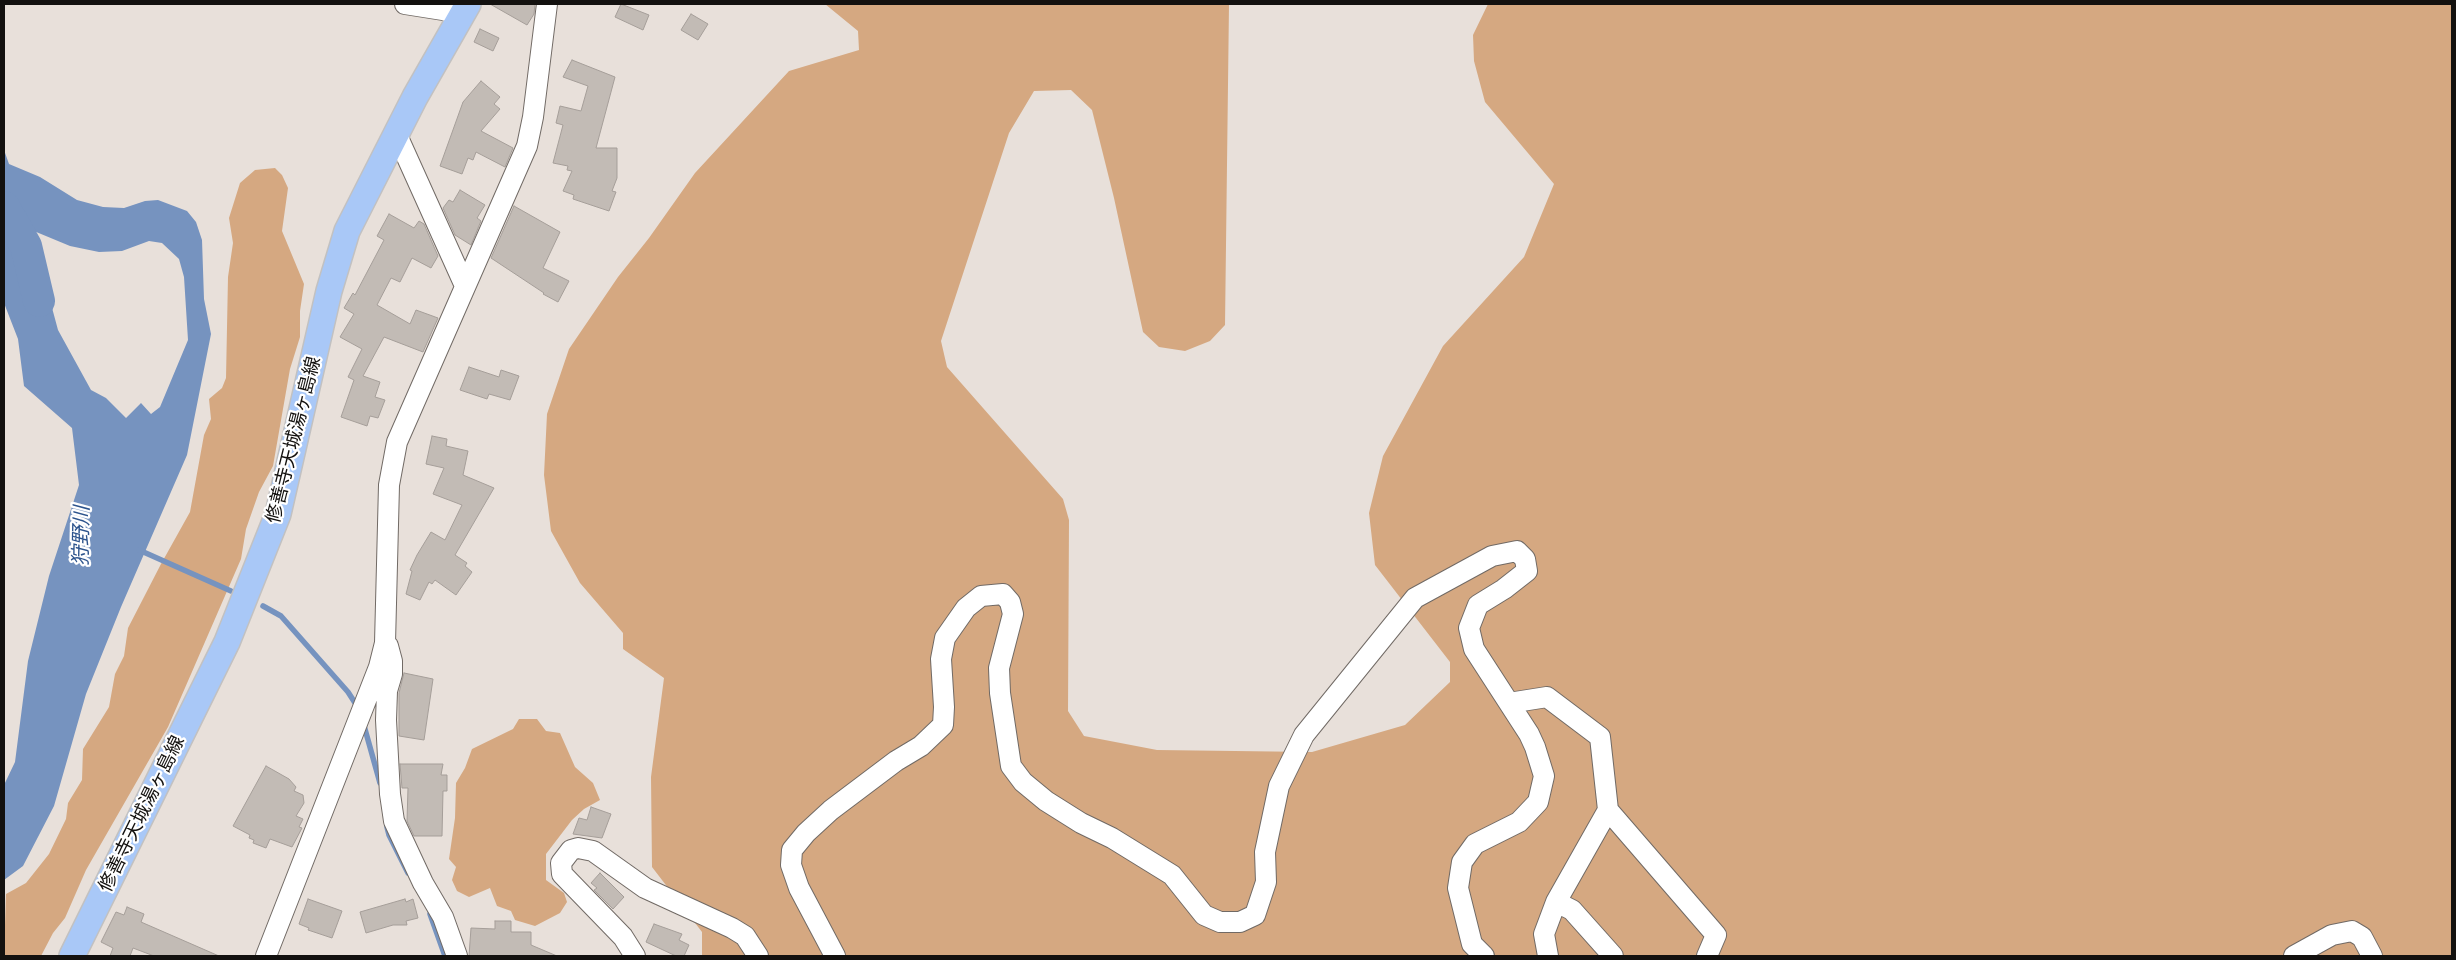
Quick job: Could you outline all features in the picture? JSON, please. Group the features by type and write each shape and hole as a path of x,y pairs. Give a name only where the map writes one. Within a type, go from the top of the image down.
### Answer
{"main road":[{"name":"修善寺天城湯ヶ島線","path":"72,956 226,642 278,514 330,292 347,231 396,133 465,8"}],"street":[{"path":"405,4 465,8"},
{"path":"266,956 379,667 385,634 387,509 389,485 397,442 527,146 533,117 547,4"},
{"path":"396,133 465,286"},
{"path":"834,956 799,888 791,865 792,850 806,833 831,810 896,761 921,746 943,725 944,707 941,659 945,638 966,608 981,596 1003,594 1010,602 1013,614 999,668 1000,693 1011,766 1023,782 1046,801 1081,823 1112,838 1172,875 1204,915 1220,922 1240,922 1255,915 1266,882 1265,852 1279,786 1304,735 1415,598 1492,556 1517,551 1525,559 1527,571 1504,589 1478,605 1469,628 1474,649 1535,747 1544,776 1538,802 1519,822 1475,844 1462,862 1458,888 1472,944 1484,956"},
{"path":"385,634 392,661 386,720 390,794 394,821 419,874 444,917 458,956"},
{"path":"1509,703 1547,698 1600,737 1608,810 1716,935 1707,956"},
{"path":"1548,956 1544,934 1556,902 1608,810"},
{"path":"635,956 623,937 562,874 561,863 571,850 584,848 593,851 646,888 732,928 746,936 758,956"},
{"path":"1556,902 1572,910 1613,956"},
{"path":"2294,956 2332,935 2352,932 2362,937 2372,956"}],"shaded area":[{"path":"825,4 1229,4 1225,325 1210,341 1185,351 1159,347 1143,332 1114,198 1092,110 1071,90 1034,91 1009,133 941,341 947,367 1063,499 1069,520 1068,711 1084,736 1157,750 1312,752 1405,725 1450,682 1450,662 1375,565 1369,513 1383,456 1443,346 1524,257 1554,184 1485,102 1474,61 1473,35 1488,4 2452,4 2452,956 702,956 702,932 652,867 651,777 664,678 623,649 623,633 580,583 551,531 544,475 547,414 569,349 618,277 649,238 695,173 789,71 859,50 858,31"},
{"path":"275,168 282,175 288,188 282,231 304,284 300,311 300,337 290,369 273,466 259,492 246,529 241,559 168,727 86,870 65,918 53,933 41,956 4,956 6,894 26,883 49,854 66,819 68,803 82,780 83,749 109,707 115,674 124,656 128,628 190,512 204,435 211,419 209,399 222,388 226,378 228,277 233,243 229,218 240,183 255,170"},
{"path":"519,719 537,719 546,731 560,733 575,767 593,783 600,800 584,809 572,820 546,854 546,880 564,893 567,902 560,913 535,926 515,920 511,911 497,906 490,888 469,897 457,891 452,880 456,867 449,859 455,818 456,783 465,768 472,749 513,729"}],"water":[{"path":"4,150 9,164 40,177 77,200 103,207 124,208 145,201 158,200 187,211 196,222 202,240 204,299 211,334 187,455 121,607 86,694 54,806 23,866 4,880 4,785 15,762 28,661 49,576 79,485 72,428 24,386 18,339 4,303 4,219 44,278 58,330 91,390 106,398 126,418 141,403 151,414 160,407 188,340 184,277 179,259 162,243 149,241 122,251 99,252 70,246 29,229 4,204"}],"building":[{"path":"490,4 535,4 534,14 527,25"},
{"path":"621,4 649,15 643,30 615,17"},
{"path":"691,14 708,24 698,40 681,30"},
{"path":"480,29 499,38 493,51 474,42"},
{"path":"572,60 615,77 596,148 617,148 617,178 612,191 616,192 609,211 573,199 574,195 563,191 572,171 567,170 568,166 553,163 563,125 556,123 560,106 581,111 588,86 563,77"},
{"path":"481,81 500,97 494,104 500,109 481,131 513,148 505,167 476,152 473,160 468,158 462,174 440,166 463,102"},
{"path":"460,190 485,205 477,218 481,221 471,245 455,235 443,208 449,200 453,202"},
{"path":"514,206 560,232 543,268 569,281 558,302 543,294 491,258"},
{"path":"389,214 414,228 419,221 424,224 438,256 431,268 412,258 400,282 391,278 377,305 410,324 416,310 438,318 423,352 384,337 363,376 380,382 375,397 385,400 378,418 370,416 367,426 341,417 354,380 348,377 362,349 340,337 354,314 344,308 353,293 355,295 384,240 377,236"},
{"path":"469,367 499,377 501,370 519,376 510,400 489,394 487,399 460,390"},
{"path":"432,436 447,439 446,446 468,451 463,475 494,488 455,555 467,563 465,566 472,572 456,595 435,580 432,584 429,582 420,600 406,594 412,571 410,570 431,532 445,540 462,505 433,494 444,468 426,464"},
{"path":"404,673 433,679 424,740 399,736 399,693"},
{"path":"400,764 443,764 441,775 447,775 447,791 443,791 442,836 414,836 407,821 408,788 402,788"},
{"path":"266,766 289,779 296,787 294,791 303,795 304,803 296,816 303,819 299,827 302,828 292,847 270,839 266,848 253,843 254,840 249,838 250,835 233,826"},
{"path":"591,807 611,814 602,838 573,834 579,818 587,820"},
{"path":"600,873 624,897 613,909 594,890 597,888 591,883"},
{"path":"308,899 342,911 332,938 308,930 309,928 299,924"},
{"path":"405,899 406,902 413,899 418,918 406,921 407,925 393,925 366,933 360,912"},
{"path":"127,907 144,914 141,922 219,956 154,956 133,948 130,956 110,956 113,948 101,942 116,912 124,915"},
{"path":"495,921 511,921 511,932 531,932 531,945 557,956 469,956 471,928 495,929"},
{"path":"654,924 682,934 679,940 689,945 684,956 676,956 646,942"}],"waterway":[{"name":"狩野川","path":"4,207 26,246 39,301"},
{"path":"139,550 231,591"},
{"path":"263,606 281,616 348,692 357,706"},
{"path":"363,722 380,783"},
{"path":"387,827 389,835 408,873"},
{"path":"430,914 445,956"}]}
